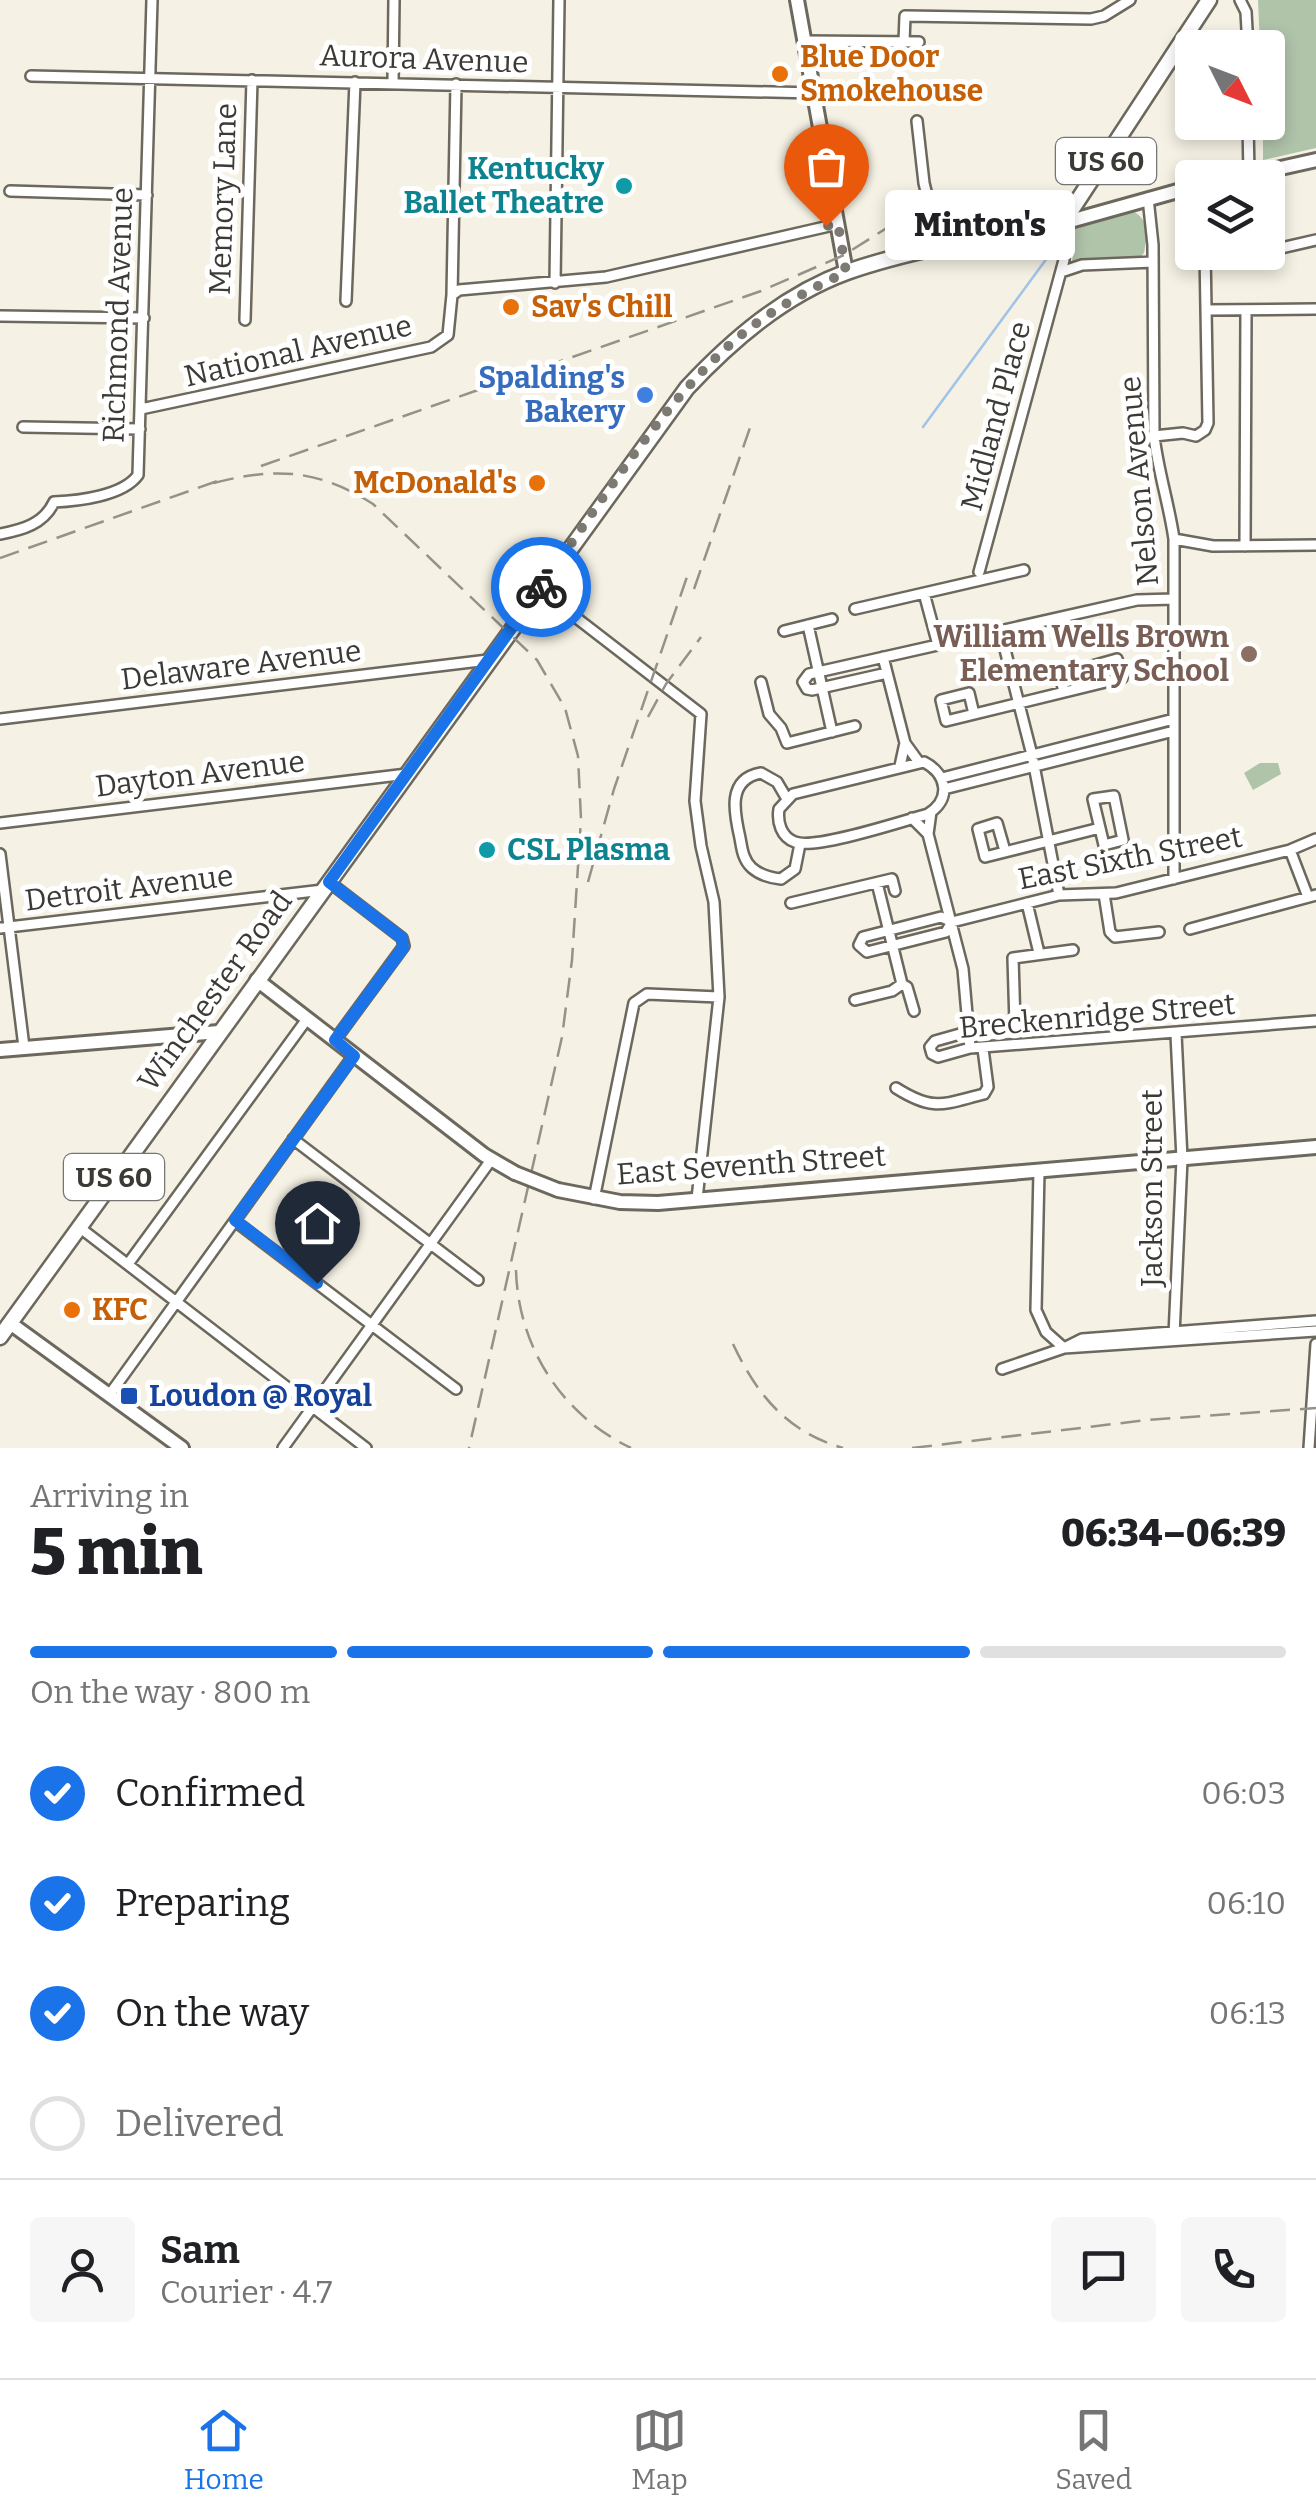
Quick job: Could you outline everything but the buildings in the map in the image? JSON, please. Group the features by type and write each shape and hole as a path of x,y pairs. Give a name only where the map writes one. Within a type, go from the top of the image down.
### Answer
{"main road":[{"name":"US 60","path":"1063,223 1202,3"},
{"name":"Winchester Road","path":"0,1337 5,1319 79,1227 665,416 703,371 760,320 846,272 1063,223"}],"street":[{"name":"Richmond Avenue","path":"0,534 22,530 44,518 54,502 101,494 133,483 138,475 152,0"},
{"path":"394,0 394,83"},
{"path":"555,283 559,0"},
{"path":"796,0 846,272"},
{"path":"904,42 905,16 1091,19 1130,0"},
{"path":"1240,0 1246,12 1247,30"},
{"path":"805,42 919,42"},
{"name":"Aurora Avenue","path":"31,76 815,93"},
{"name":"Memory Lane","path":"245,320 252,80"},
{"path":"346,301 355,82"},
{"name":"National Avenue","path":"142,409 440,342 449,331 452,296 456,84"},
{"path":"917,121 924,183 940,249"},
{"path":"1285,167 1316,160"},
{"path":"10,191 147,195"},
{"path":"1063,223 1175,191"},
{"name":"Nelson Avenue","path":"1148,198 1153,262 1154,436 1174,539 1174,880"},
{"path":"452,296 462,290 555,283 636,271 838,224"},
{"path":"1036,228 1054,232 1062,243 1061,272"},
{"path":"1285,247 1316,240"},
{"path":"1061,272 1082,264 1153,262"},
{"path":"1154,436 1196,436 1205,430 1205,270"},
{"name":"Midland Place","path":"979,572 1061,272"},
{"path":"1206,310 1316,309"},
{"path":"1244,546 1246,311"},
{"path":"0,316 144,318"},
{"path":"23,427 140,428"},
{"path":"1174,539 1213,546 1316,545"},
{"path":"855,609 1024,570"},
{"path":"540,589 701,714 695,801 714,902 719,997 697,1200"},
{"path":"924,593 938,645"},
{"path":"887,672 809,690 803,682 806,676 818,672 1000,630 1137,600 1174,599"},
{"path":"784,631 832,619"},
{"path":"808,625 832,732"},
{"path":"1000,630 1033,761 1059,896"},
{"path":"883,657 909,764"},
{"path":"974,714 1122,678 1116,659 1060,675 1064,692"},
{"name":"Delaware Avenue","path":"0,720 488,660"},
{"path":"760,682 769,714 787,743 855,726"},
{"path":"944,789 1174,719"},
{"path":"942,778 1174,731"},
{"path":"904,743 909,764"},
{"path":"909,764 930,765 942,778 944,789 939,806 921,815 808,845 786,838 780,828 779,809 787,799 804,791 909,764"},
{"path":"787,799 777,782 761,773 745,778 738,786 734,814 745,859 760,874 781,879 795,868 800,844"},
{"name":"Dayton Avenue","path":"0,823 406,774"},
{"path":"1114,796 1124,840 1104,845 1100,828 1094,800 1114,796"},
{"path":"921,815 963,969 970,1048"},
{"path":"921,815 928,834"},
{"path":"1005,851 1100,828"},
{"name":"East Sixth Street","path":"889,930 941,917 952,922 1059,896 1104,894 1174,880 1290,850 1316,839"},
{"path":"1190,929 1312,896 1290,850"},
{"path":"0,854 4,927 24,1047"},
{"path":"791,903 892,879 895,891"},
{"path":"876,883 902,984 907,987 914,1011"},
{"path":"326,886 402,938 403,948 335,1040"},
{"name":"Detroit Avenue","path":"4,927 326,886"},
{"path":"1104,894 1110,932 1115,937 1159,932"},
{"path":"1028,903 1038,953"},
{"name":"East Sixth Street","path":"892,946 946,932 952,922"},
{"path":"889,930 863,937 858,946 867,952 892,946"},
{"path":"1014,1024 1012,962 1018,956 1073,950"},
{"name":"East Seventh Street","path":"257,980 491,1160 558,1190 594,1199 638,1203 697,1200 1316,1147"},
{"path":"855,1000 892,991 902,984"},
{"path":"594,1199 634,1002 647,994 719,997"},
{"path":"128,1264 308,1018"},
{"name":"Breckenridge Street","path":"966,1032 934,1041 930,1051 938,1056 970,1048 1316,1022"},
{"path":"0,1050 219,1032"},
{"name":"Jackson Street","path":"1174,1337 1182,1159 1176,1034"},
{"path":"896,1088 932,1105 984,1094 988,1086 983,1049"},
{"path":"110,1394 354,1056"},
{"path":"293,1138 478,1280"},
{"path":"283,1448 491,1160"},
{"path":"1039,1171 1036,1310 1046,1332 1064,1348"},
{"path":"235,1220 456,1389"},
{"path":"79,1227 366,1448"},
{"path":"5,1319 182,1448"},
{"path":"1174,1337 1316,1321"},
{"path":"1002,1369 1064,1348 1076,1340 1316,1331"},
{"path":"1309,1448 1316,1344"}],"green space":[{"path":"1258,0 1316,0 1316,148 1263,160 1263,140 1285,140 1285,30 1259,30"},
{"path":"1133,211 1146,229 1144,253 1140,257 1072,261 1075,244 1064,230"},
{"path":"1260,763 1278,763 1281,774 1253,790 1244,773"}],"waterway":[{"path":"923,427 1050,254"}],"railway":[{"path":"261,466 761,291 844,255 928,202"},
{"path":"694,589 753,419"},
{"path":"214,483 257,475 296,474 334,484 373,504 537,660 565,708 578,756 581,819 572,960 562,1037 469,1448"},
{"path":"0,558 223,479"},
{"path":"588,882 614,789 689,571"},
{"path":"648,717 666,684 701,637"},
{"path":"516,1270 525,1326 548,1375 584,1417 631,1448"},
{"path":"733,1344 752,1380 776,1409 806,1432 843,1448"},
{"path":"912,1448 1147,1420 1316,1408"}],"way so far":[{"path":"541,587 665,416 703,371 760,320 846,272 838,224 826,226"}],"place":[{"name":"Blue Door Smokehouse","path":"780,74"},
{"name":"Kentucky Ballet Theatre","path":"624,186"},
{"name":"Minton's","path":"826,226"},
{"name":"Sav's Chill","path":"511,307"},
{"name":"Spalding's Bakery","path":"645,395"},
{"name":"McDonald's","path":"537,483"},
{"name":"William Wells Brown Elementary School","path":"1249,654"},
{"name":"CSL Plasma","path":"487,850"},
{"name":"KFC","path":"72,1310"},
{"name":"Loudon @ Royal","path":"129,1396"}],"route":[{"path":"317,1283 235,1220 354,1056 335,1040 404,946 402,938 329,882 541,587"}]}
